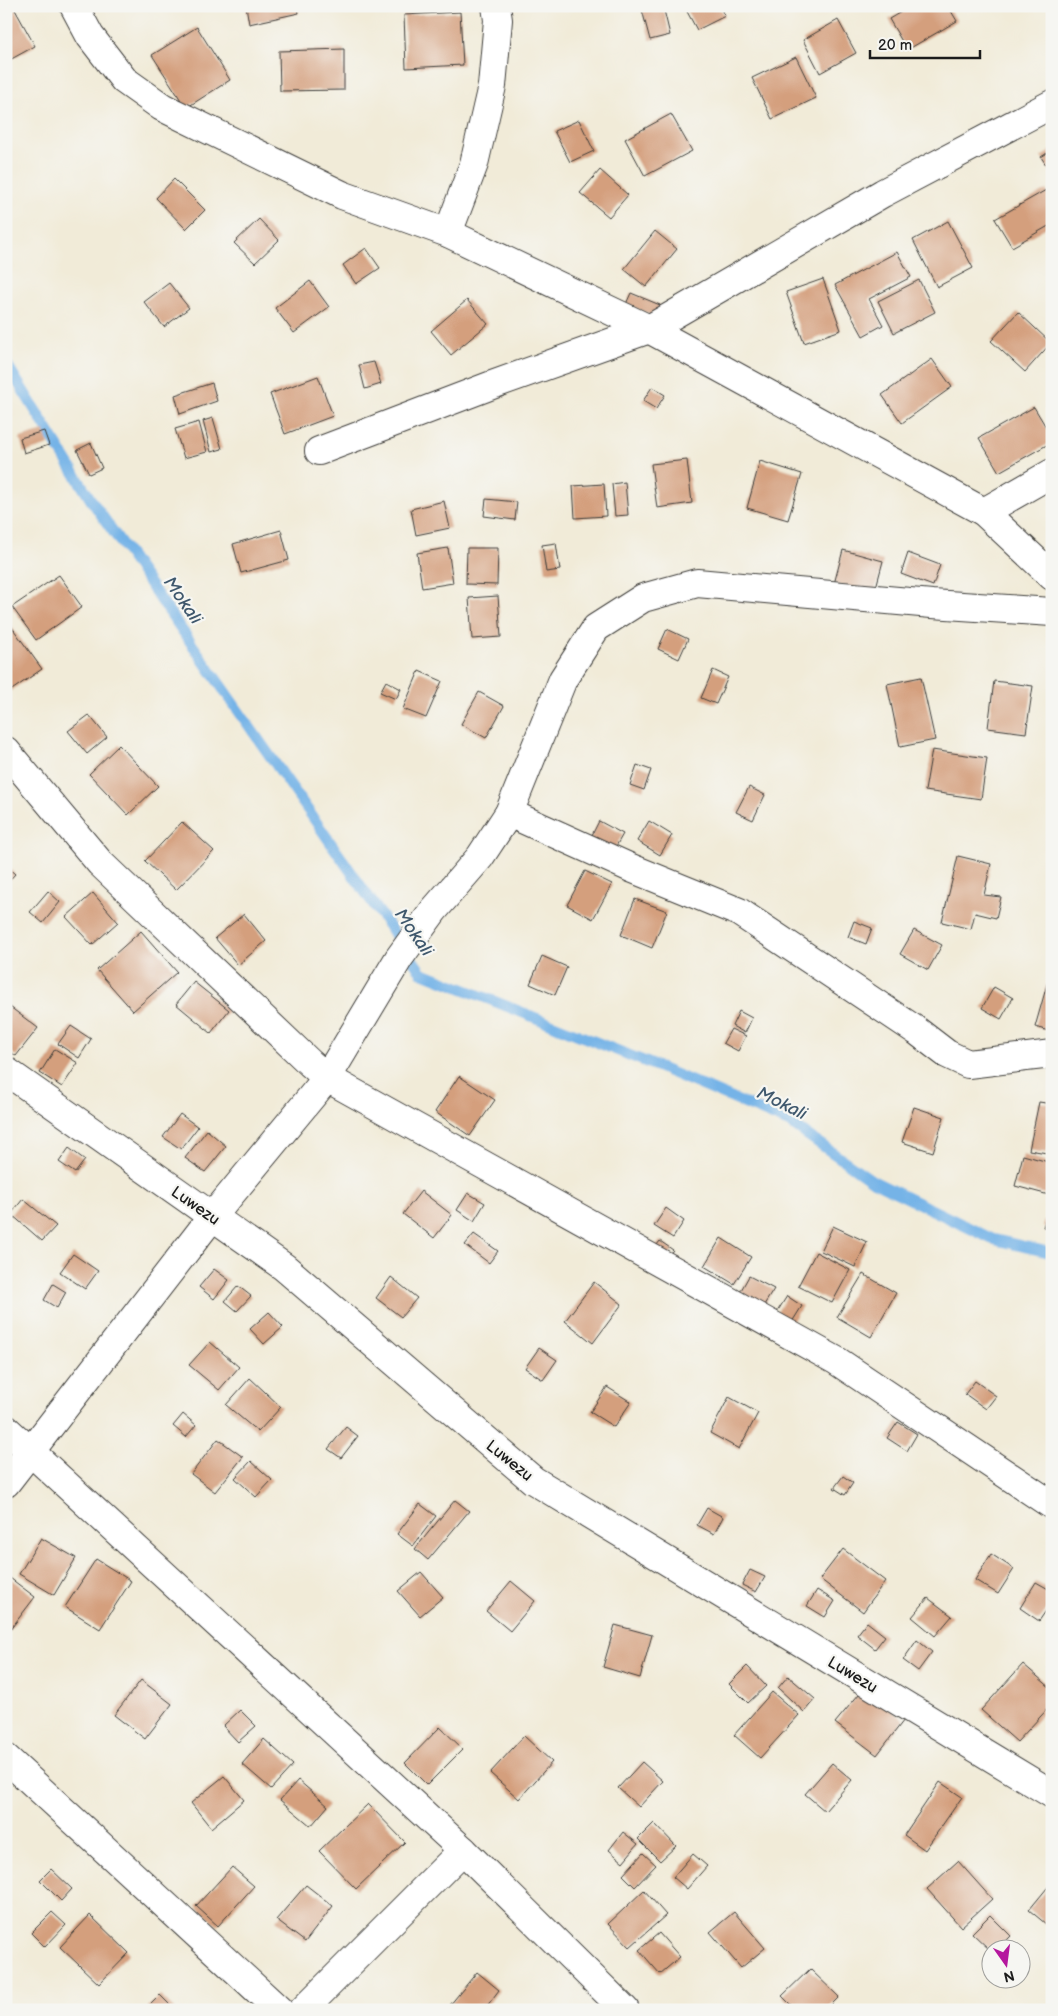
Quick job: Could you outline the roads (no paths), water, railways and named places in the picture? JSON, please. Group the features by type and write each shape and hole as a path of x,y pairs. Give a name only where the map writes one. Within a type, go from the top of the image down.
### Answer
{"street":[{"path":"74,6 90,36 124,80 162,107 342,195 448,233 649,329 984,512 1052,576"},
{"path":"448,233 474,164 492,86 498,20 496,6"},
{"path":"319,451 492,385 649,329 883,194 1052,104"},
{"path":"984,512 1052,473"},
{"path":"6,1483 212,1216 327,1078 399,958 434,910 480,858 509,813 563,679 596,628 642,598 697,583 932,604 1052,612"},
{"path":"6,751 100,863 310,1064 327,1078 836,1361 1052,1505"},
{"path":"509,813 631,868 738,912 917,1031 947,1054 968,1064 1052,1054"},
{"name":"Luwezu","path":"6,1071 284,1267 533,1480 1052,1794"},
{"path":"6,1429 463,1850 625,2010"},
{"path":"6,1758 279,2010"},
{"path":"303,2010 463,1850"}],"waterway":[{"name":"Mokali","path":"6,363 91,500 421,972 656,1066 790,1123 873,1181 992,1239 1052,1253"}]}
